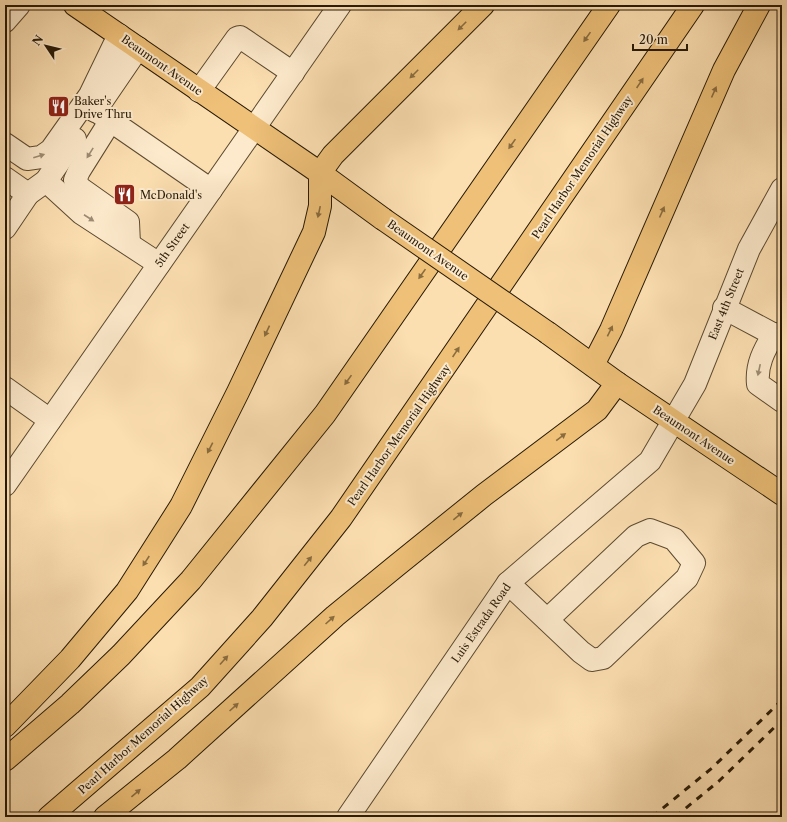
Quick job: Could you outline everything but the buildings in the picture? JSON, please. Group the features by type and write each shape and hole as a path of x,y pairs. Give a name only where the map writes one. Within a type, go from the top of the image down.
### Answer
{"main road":[{"name":"Beaumont Avenue","path":"75,5 253,129 320,173 617,383 675,420 782,494"},
{"path":"5,726 70,659 127,590 181,506 238,392 314,232 320,206 320,173 333,155 483,5"},
{"path":"5,760 70,704 115,660 180,591 325,414 609,5"},
{"name":"Pearl Harbor Memorial Highway","path":"49,817 200,687 262,618 332,531 401,433 693,5"},
{"path":"593,365 611,330 724,70 758,5"},
{"path":"106,817 177,759 335,616 484,495 597,410 617,383"}],"street":[{"path":"5,21 19,5"},
{"name":"5th Street","path":"5,485 293,72 330,8"},
{"path":"5,144 27,159 41,157 51,150 90,95 119,35"},
{"path":"199,91 237,38 240,37 293,72"},
{"path":"129,244 128,222 80,188 75,180 103,115 138,48"},
{"path":"5,228 28,194 53,187 103,115"},
{"path":"103,115 211,190"},
{"path":"5,178 28,194"},
{"path":"53,187 81,213 159,264"},
{"name":"East 4th Street","path":"675,420 695,384 749,248 776,213 782,189"},
{"path":"724,308 778,337 762,355 757,374 758,384 782,401"},
{"path":"5,388 50,420"},
{"name":"Luis Estrada Road","path":"348,817 508,582 650,460 675,420"},
{"path":"508,582 547,620 581,652 592,660 603,658 687,578 694,563 674,539 650,530 636,536 547,620"}],"railway":[{"path":"652,817 712,768 782,700"},
{"path":"675,817 719,781 782,720"}],"place":[{"name":"Baker's Drive Thru","path":"59,107"},
{"name":"McDonald's","path":"124,195"}]}
